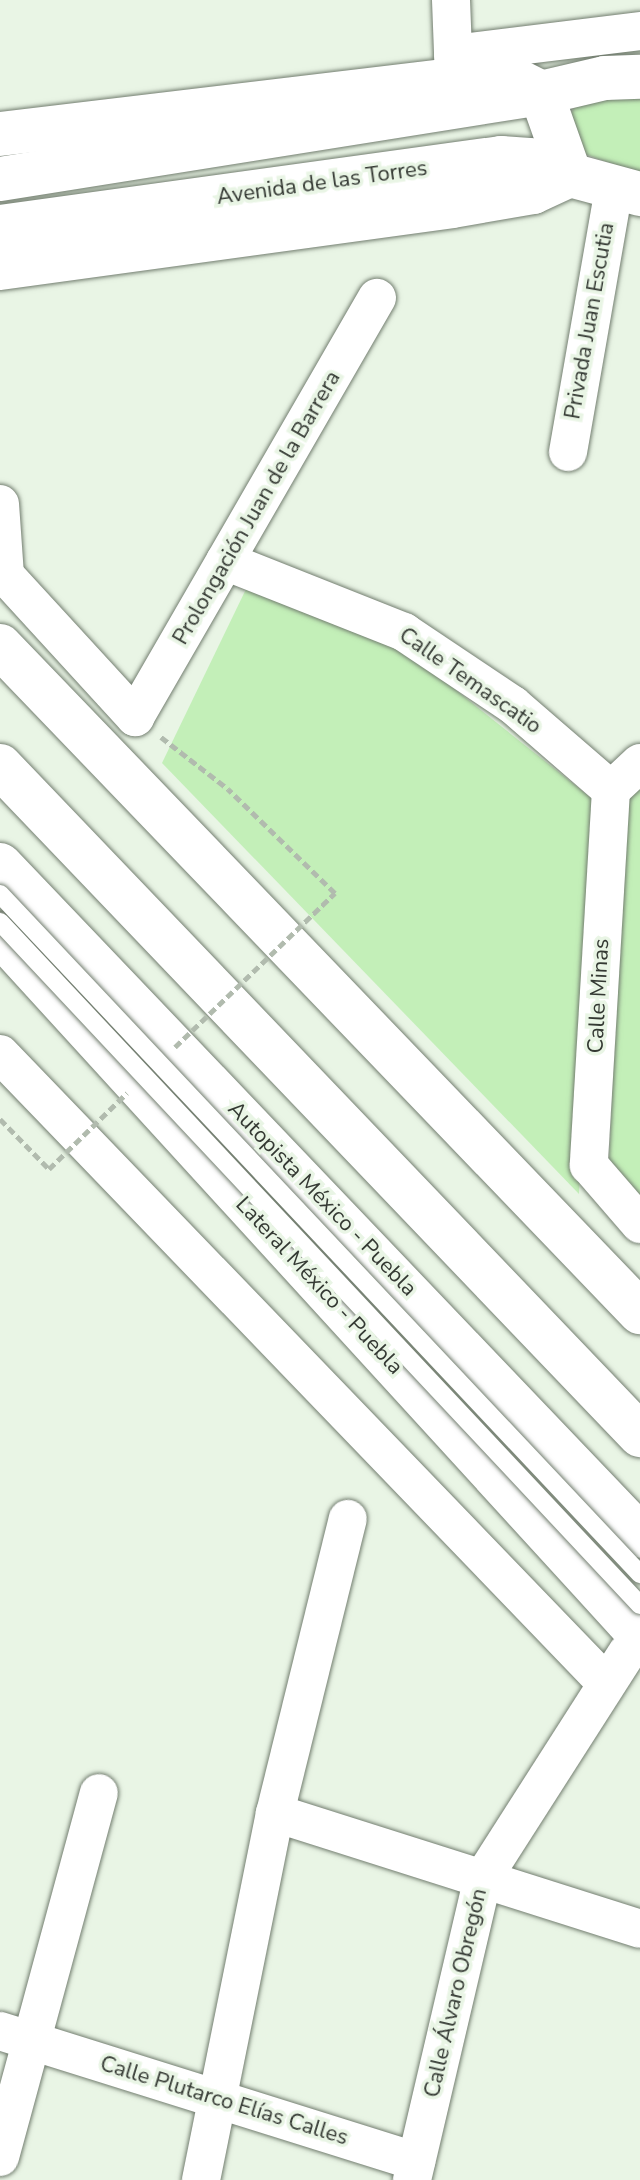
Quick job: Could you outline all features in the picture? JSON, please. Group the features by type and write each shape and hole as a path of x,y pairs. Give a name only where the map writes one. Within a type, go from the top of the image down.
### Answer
{"main road":[{"path":"0,134 454,67 516,80 541,93 570,175 533,192 452,206 0,268"},
{"path":"0,179 541,93 605,78 640,77"},
{"name":"Avenida de las Torres","path":"0,227 501,158 529,160 627,192"},
{"path":"0,646 640,1312"},
{"path":"0,766 640,1435"},
{"name":"Autopista México - Puebla","path":"0,865 640,1536"},
{"name":"Lateral México - Puebla","path":"0,934 139,1075 624,1657"},
{"path":"0,976 52,1025 139,1075"}],"street":[{"path":"451,0 454,67 636,20"},
{"name":"Privada Juan Escutia","path":"568,452 627,192"},
{"name":"Prolongación Juan de la Barrera","path":"135,717 377,298"},
{"path":"0,504 5,575 135,717"},
{"name":"Calle Temascatio","path":"225,561 404,632 513,705 611,790"},
{"path":"611,790 640,763"},
{"name":"Calle Minas","path":"611,790 589,1165 640,1224"},
{"path":"0,1054 624,1657"},
{"path":"201,2180 221,2100 275,1813 348,1519"},
{"name":"Calle Álvaro Obregón","path":"414,2171 483,1878 624,1657"},
{"path":"0,2157 16,2036 99,1793"},
{"path":"275,1813 640,1929"},
{"name":"Calle Plutarco Elías Calles","path":"16,2036 221,2100 414,2171"}],"lane":[{"path":"0,894 640,1574"},
{"path":"0,922 640,1605"}],"path":[{"path":"0,1119 49,1169 139,1075 335,893 228,789 135,717"}],"green space":[{"path":"640,89 640,174 585,154 569,118 578,100"},
{"path":"248,585 393,640 595,801 579,1194 162,763"},
{"path":"640,784 640,1196 609,1165 626,796"}]}
